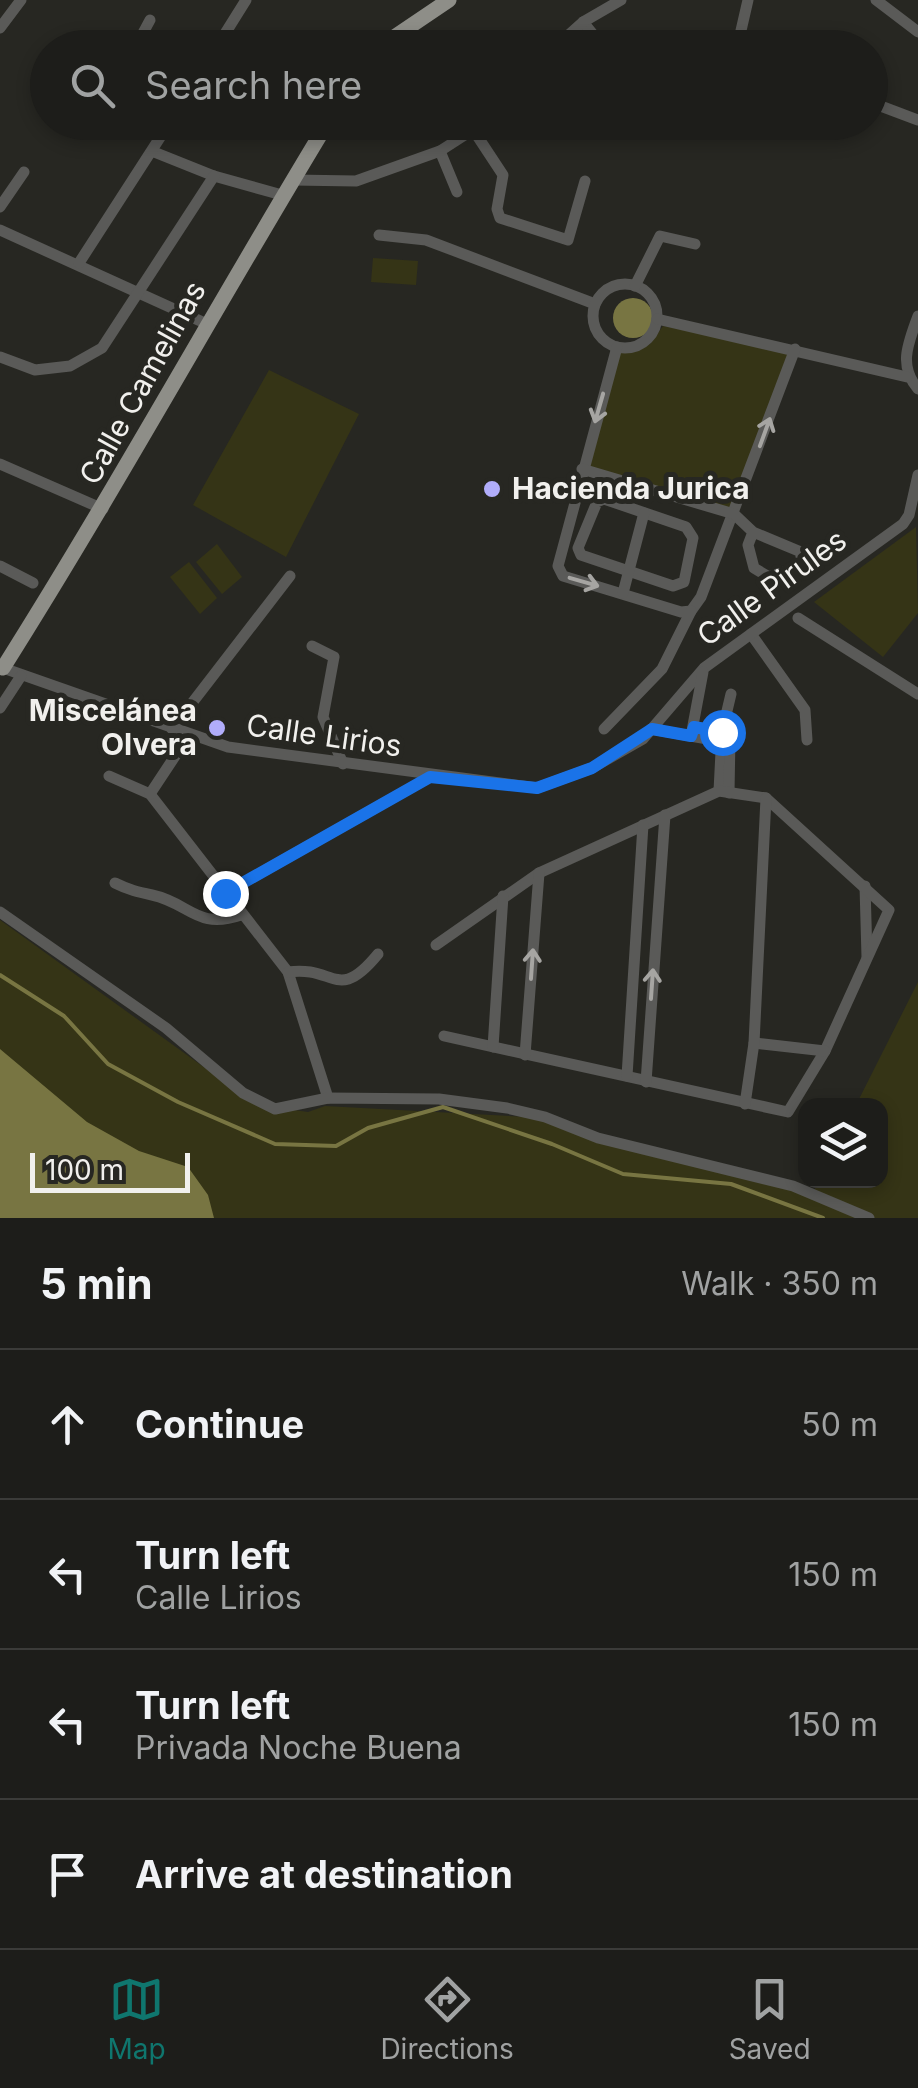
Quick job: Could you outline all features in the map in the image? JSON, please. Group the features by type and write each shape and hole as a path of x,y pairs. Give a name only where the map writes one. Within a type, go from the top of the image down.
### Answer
{"main road":[{"path":"405,30 449,0"},
{"name":"Calle Camelinas","path":"1,668 104,510 206,324 317,140"}],"street":[{"path":"0,28 21,0"},
{"path":"227,30 246,0"},
{"path":"574,30 621,0"},
{"path":"741,30 748,0"},
{"path":"876,0 918,32"},
{"path":"894,14 896,0"},
{"path":"145,30 150,20"},
{"path":"583,22 589,30"},
{"path":"888,109 918,120"},
{"path":"78,262 160,140"},
{"path":"293,180 356,181 440,151 459,140"},
{"path":"480,140 503,176 497,209 500,218 568,240 585,182"},
{"path":"440,151 457,192"},
{"path":"154,152 214,176 282,194"},
{"path":"0,207 24,172"},
{"path":"0,357 35,370 70,366 102,348 214,176"},
{"path":"0,230 78,262 206,324"},
{"path":"379,235 426,240 595,304"},
{"path":"635,286 660,236 696,244"},
{"path":"595,304 615,286 635,286 654,302 656,319 643,342 616,347"},
{"path":"595,304 596,330 616,347"},
{"path":"656,319 888,369 908,377 918,389"},
{"path":"908,377 917,324"},
{"path":"616,347 558,566 564,576 691,611"},
{"path":"604,729 662,668 691,611 734,514 795,349"},
{"path":"888,369 912,364"},
{"path":"0,464 104,510"},
{"path":"582,469 734,514 753,532 801,552 801,566 769,578 754,568 748,545 753,532"},
{"name":"Calle Pirules","path":"647,734 704,668 903,524 910,515 918,476"},
{"path":"604,499 686,527 693,538 684,582 672,586 582,555 578,548 585,528 597,502 604,499"},
{"path":"622,593 644,513"},
{"path":"570,524 585,528"},
{"path":"0,566 33,583"},
{"path":"172,729 290,576"},
{"path":"798,618 918,694"},
{"path":"751,634 805,710 807,740"},
{"path":"312,646 334,657 324,718 343,764"},
{"name":"Calle Lirios","path":"1,668 228,747 430,777 537,788 592,768 647,734"},
{"path":"693,732 704,668"},
{"path":"0,708 21,676"},
{"path":"724,792 732,694"},
{"path":"647,734 726,735"},
{"path":"150,794 189,735"},
{"path":"108,776 150,794 288,972 328,1098"},
{"path":"225,893 430,777"},
{"path":"436,945 539,872 724,792 766,798 890,910 825,1051 788,1112 444,1036"},
{"path":"744,1104 754,1043 766,798"},
{"path":"646,1082 665,815"},
{"path":"626,1076 643,825"},
{"path":"525,1055 539,872"},
{"path":"115,883 139,895 152,894 202,919 222,921 241,915"},
{"path":"865,886 867,960"},
{"path":"493,1047 503,896"},
{"path":"0,912 166,1028 243,1093 275,1109 328,1098 439,1099 507,1108 545,1117 598,1138 793,1186 869,1218"},
{"path":"636,950 654,950"},
{"path":"288,972 300,970 349,981 360,976 378,954"},
{"path":"754,1043 825,1051"}],"shaded area":[{"path":"373,258 418,261 416,285 371,282"},
{"path":"633,298 647,304 653,318 647,332 633,338 619,332 613,318 619,304"},
{"path":"663,326 790,351 730,509 588,467 620,353 650,344"},
{"path":"269,370 359,414 286,557 193,505"},
{"path":"916,527 918,613 883,657 814,602"},
{"path":"217,544 242,577 222,594 196,562"},
{"path":"189,562 217,598 200,614 170,577"},
{"path":"0,920 205,1068 273,1107 308,1112 325,1106 528,1117 812,1194 815,1188 888,1188 888,1098 860,1098 918,982 918,1218 0,1218"},
{"path":"0,1049 87,1122 139,1151 188,1167 208,1195 214,1218 0,1218"}],"waterway":[{"path":"0,975 64,1016 108,1064 178,1102 275,1144 336,1146 368,1128 443,1107 552,1144 623,1174 731,1184 823,1218"}],"place":[{"name":"Hacienda Jurica","path":"492,489"},
{"name":"Miscelánea Olvera","path":"217,728"}],"route":[{"path":"225,893 430,777 537,788 592,768 643,739 652,729 691,736 694,727 722,732"}]}
